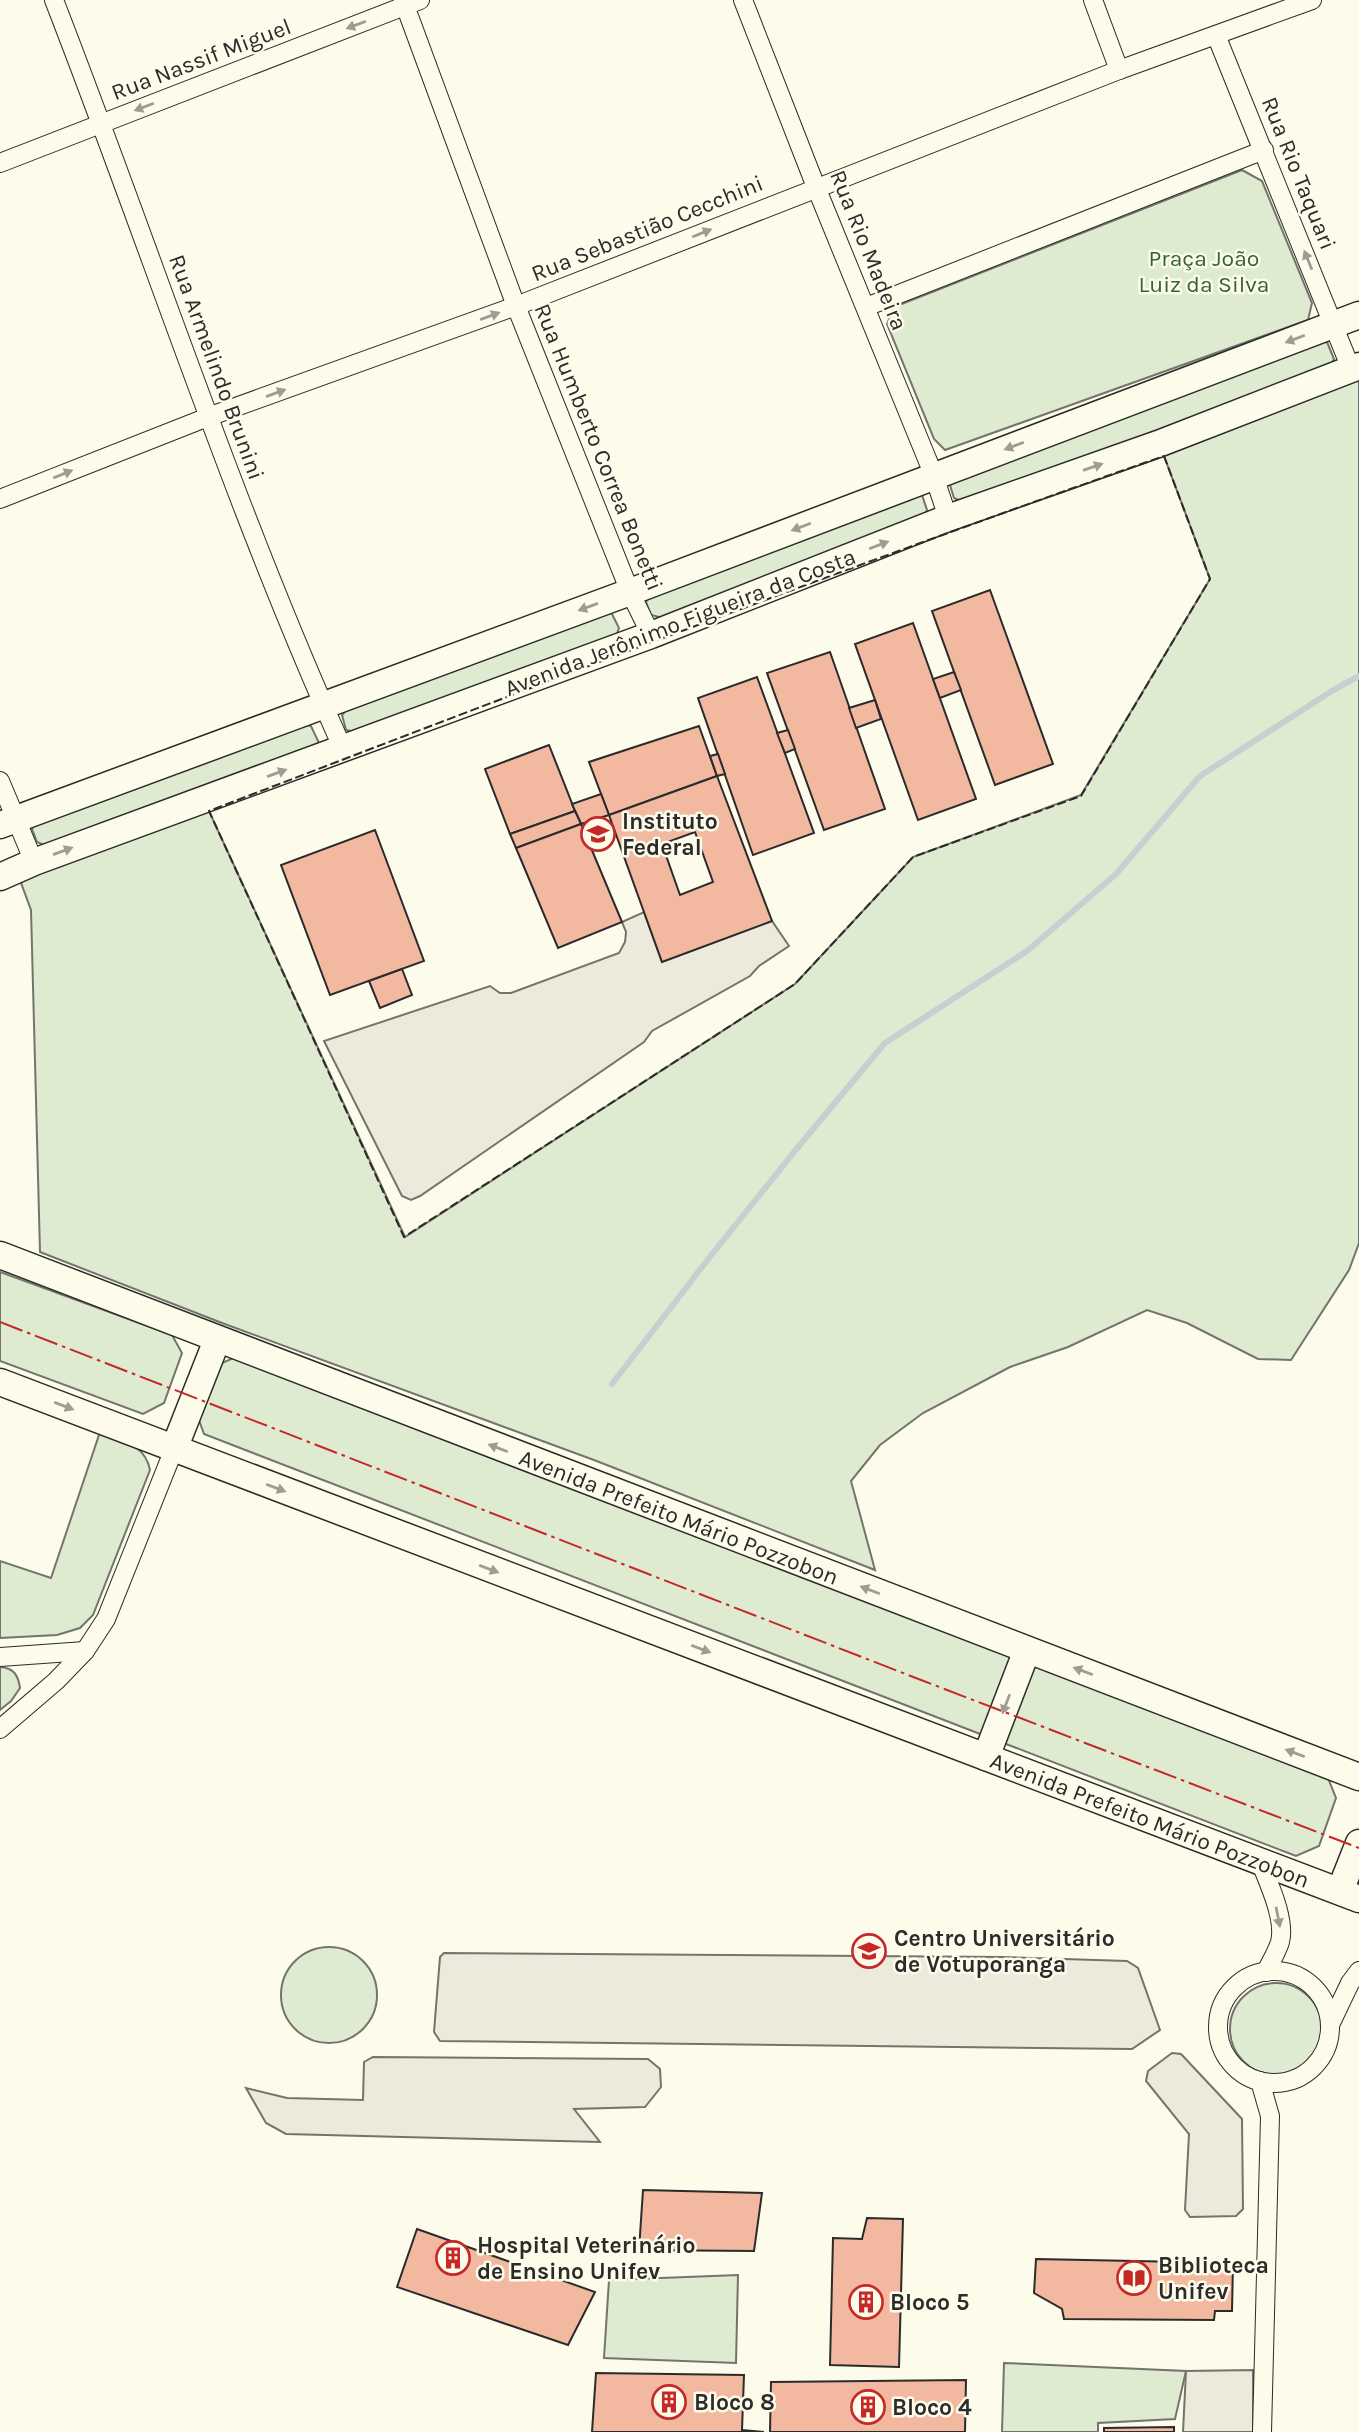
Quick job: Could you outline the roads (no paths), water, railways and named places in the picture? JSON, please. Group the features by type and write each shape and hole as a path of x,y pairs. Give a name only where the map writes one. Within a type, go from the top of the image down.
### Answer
{"street":[{"name":"Rua Armelindo Brunini","path":"54,0 208,417 343,749"},
{"name":"Rua Rio Madeira","path":"743,0 934,476 948,518"},
{"path":"1093,0 1119,70"},
{"name":"Rua Sebastião Cecchini","path":"0,499 208,417 516,306 1119,70 1312,0"},
{"name":"Rua Nassif Miguel","path":"0,163 409,2"},
{"name":"Rua Humberto Correa Bonetti","path":"409,2 516,306 630,592 650,635"},
{"name":"Rua Rio Taquari","path":"1216,36 1334,324 1355,367"},
{"path":"866,307 1264,150"},
{"name":"Avenida Jerônimo Figueira da Costa","path":"7,822 630,592 1359,315"},
{"name":"Avenida Jerônimo Figueira da Costa","path":"0,877 34,862 650,635 948,518 1158,444 1355,367"},
{"path":"0,782 7,822 34,862"},
{"name":"Avenida Prefeito Mário Pozzobon","path":"0,1255 1359,1777"},
{"path":"0,1729 56,1681 85,1651 106,1619 217,1340"},
{"name":"Avenida Prefeito Mário Pozzobon","path":"0,1382 1350,1895"},
{"path":"986,1758 1027,1650"},
{"path":"0,1657 85,1651"},
{"path":"1350,1895 1359,1843"},
{"path":"1259,1861 1277,1906 1280,1928 1280,1941 1266,1972"},
{"path":"1266,1972 1280,1972 1306,1981 1316,1990 1324,2001 1330,2025 1329,2037 1319,2060 1311,2070 1288,2081 1274,2083 1261,2081 1236,2068 1227,2057 1219,2031 1219,2018 1230,1993 1240,1983 1266,1972"},
{"path":"1330,2025 1350,1983 1359,1972"},
{"path":"1261,2081 1270,2116 1262,2432"},
{"path":"1270,2116 1288,2081"}],"waterway":[{"path":"612,1384 709,1258 885,1043 1027,951 1116,874 1200,776 1359,676"}],"place":[{"name":"Instituto Federal","path":"598,834"},
{"name":"Centro Universitário de Votuporanga","path":"869,1951"},
{"name":"Hospital Veterinário de Ensino Unifev","path":"453,2258"},
{"name":"Biblioteca Unifev","path":"1134,2278"},
{"name":"Bloco 5","path":"866,2302"},
{"name":"Bloco 8","path":"669,2402"},
{"name":"Bloco 4","path":"868,2407"}],"park label":[{"name":"Praça João Luiz da Silva","path":"1204,271"}]}
